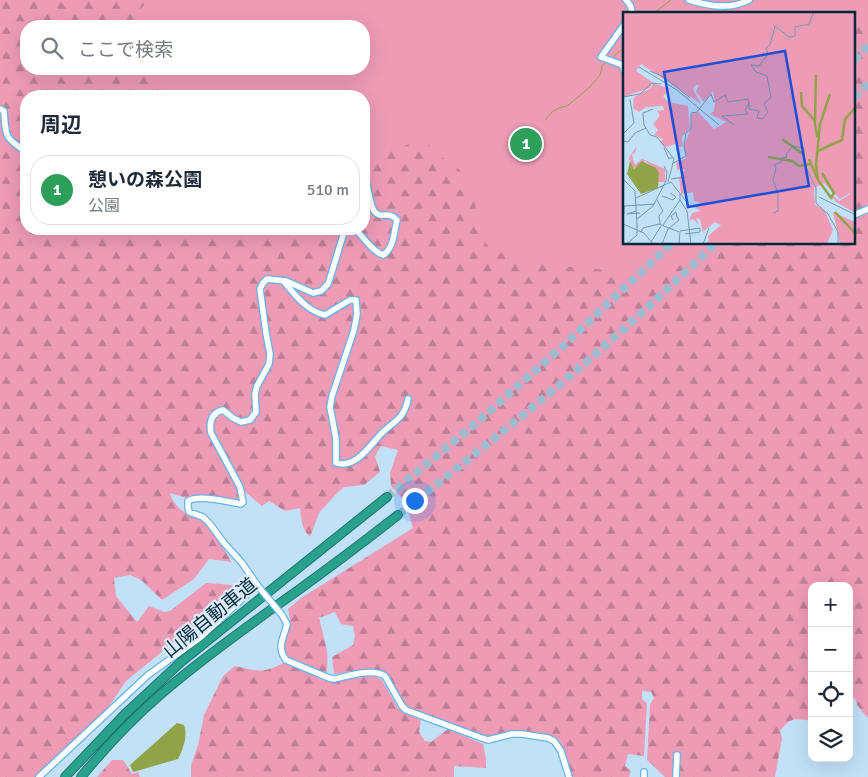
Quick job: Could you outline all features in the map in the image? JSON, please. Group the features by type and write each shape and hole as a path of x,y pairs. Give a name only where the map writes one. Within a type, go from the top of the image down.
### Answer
{"highway":[{"name":"山陽自動車道","path":"65,777 124,715 181,662 387,497"},
{"name":"山陽自動車道","path":"81,777 130,722 185,674 220,646 333,565 398,515"}],"street":[{"path":"626,0 632,12"},
{"path":"689,0 729,6 749,0"},
{"path":"623,26 601,57 623,66"},
{"path":"0,109 4,111 5,131 8,137 12,143 20,148"},
{"path":"361,235 369,246 378,253 383,255 388,252 397,220 394,216 388,214 380,216 375,213 372,209 370,196"},
{"path":"856,214 868,208"},
{"path":"343,235 328,284 321,291 313,293 286,281 267,279 263,282 260,289 270,354 269,364 257,386 256,412 250,420 241,422 223,410 212,417 209,425 211,433 240,487 243,502 241,504 195,498 188,501 190,512 203,517 210,524 242,563 257,586 282,615 287,624 280,647 286,660 334,679 372,672 381,674 385,676 406,710 488,740 512,734 548,738 554,741 560,750 569,777"},
{"path":"286,281 285,283 298,298 319,314 325,315 350,300 356,300 357,314 354,330 330,407 336,439 336,463 342,465 350,463 367,450 406,410 408,400"},
{"path":"40,777 148,675 200,638 257,586"},
{"path":"676,777 677,755"}],"green space":[{"path":"0,0 547,0 623,245 856,245 856,12 868,0 868,718 857,705 855,698 853,698 853,582 808,582 808,721 791,721 780,731 782,738 775,777 665,777 647,760 650,704 654,698 651,692 642,691 642,699 647,703 644,756 628,754 625,766 631,771 629,777 570,777 556,738 527,731 486,737 403,704 386,673 374,669 334,674 332,657 353,645 355,636 353,626 341,624 335,612 319,618 328,659 326,673 289,657 284,649 290,624 288,609 301,598 413,528 406,503 391,486 390,473 398,450 381,446 375,456 380,472 364,485 344,487 338,492 319,513 310,537 301,520 300,508 285,511 269,501 262,506 245,492 238,500 216,496 191,495 186,498 170,493 175,504 181,510 208,526 232,562 209,559 194,579 162,600 141,580 130,575 114,578 116,596 137,622 149,606 164,612 170,611 206,583 238,586 205,617 126,681 104,714 38,777 0,777"},
{"path":"142,0 868,0 868,7 856,19 856,12 623,12 623,245 737,245 681,265 646,289 635,287 624,277 606,270 555,267 516,259 490,248 479,235 475,198 461,171 435,152 426,142 418,141 387,152 374,151 370,149 370,90 164,90 158,85 153,75 370,75 370,20 135,20 136,14 144,5"},
{"path":"283,663 328,682 364,676 377,677 382,680 398,708 421,720 419,732 425,741 431,742 448,729 483,744 486,768 454,766 454,777 191,777 191,765 198,745 204,715 223,676 235,666 265,670"},
{"path":"112,760 123,760 132,774 138,772 140,777 97,777"}],"shaded area":[{"path":"177,723 184,725 185,734 183,747 178,759 133,772 130,765"}],"waterway":[{"path":"656,12 671,0"},
{"path":"725,7 725,12"},
{"path":"613,59 623,49"},
{"path":"545,120 552,112 567,106 590,87 600,75 602,66 607,61"}],"tunnel":[{"path":"856,58 868,45"},
{"path":"856,96 868,83"},
{"path":"387,497 476,423 563,346 670,245"},
{"path":"398,515 578,369 714,245"}],"place":[{"name":"憩いの森公園","path":"526,144"}]}
